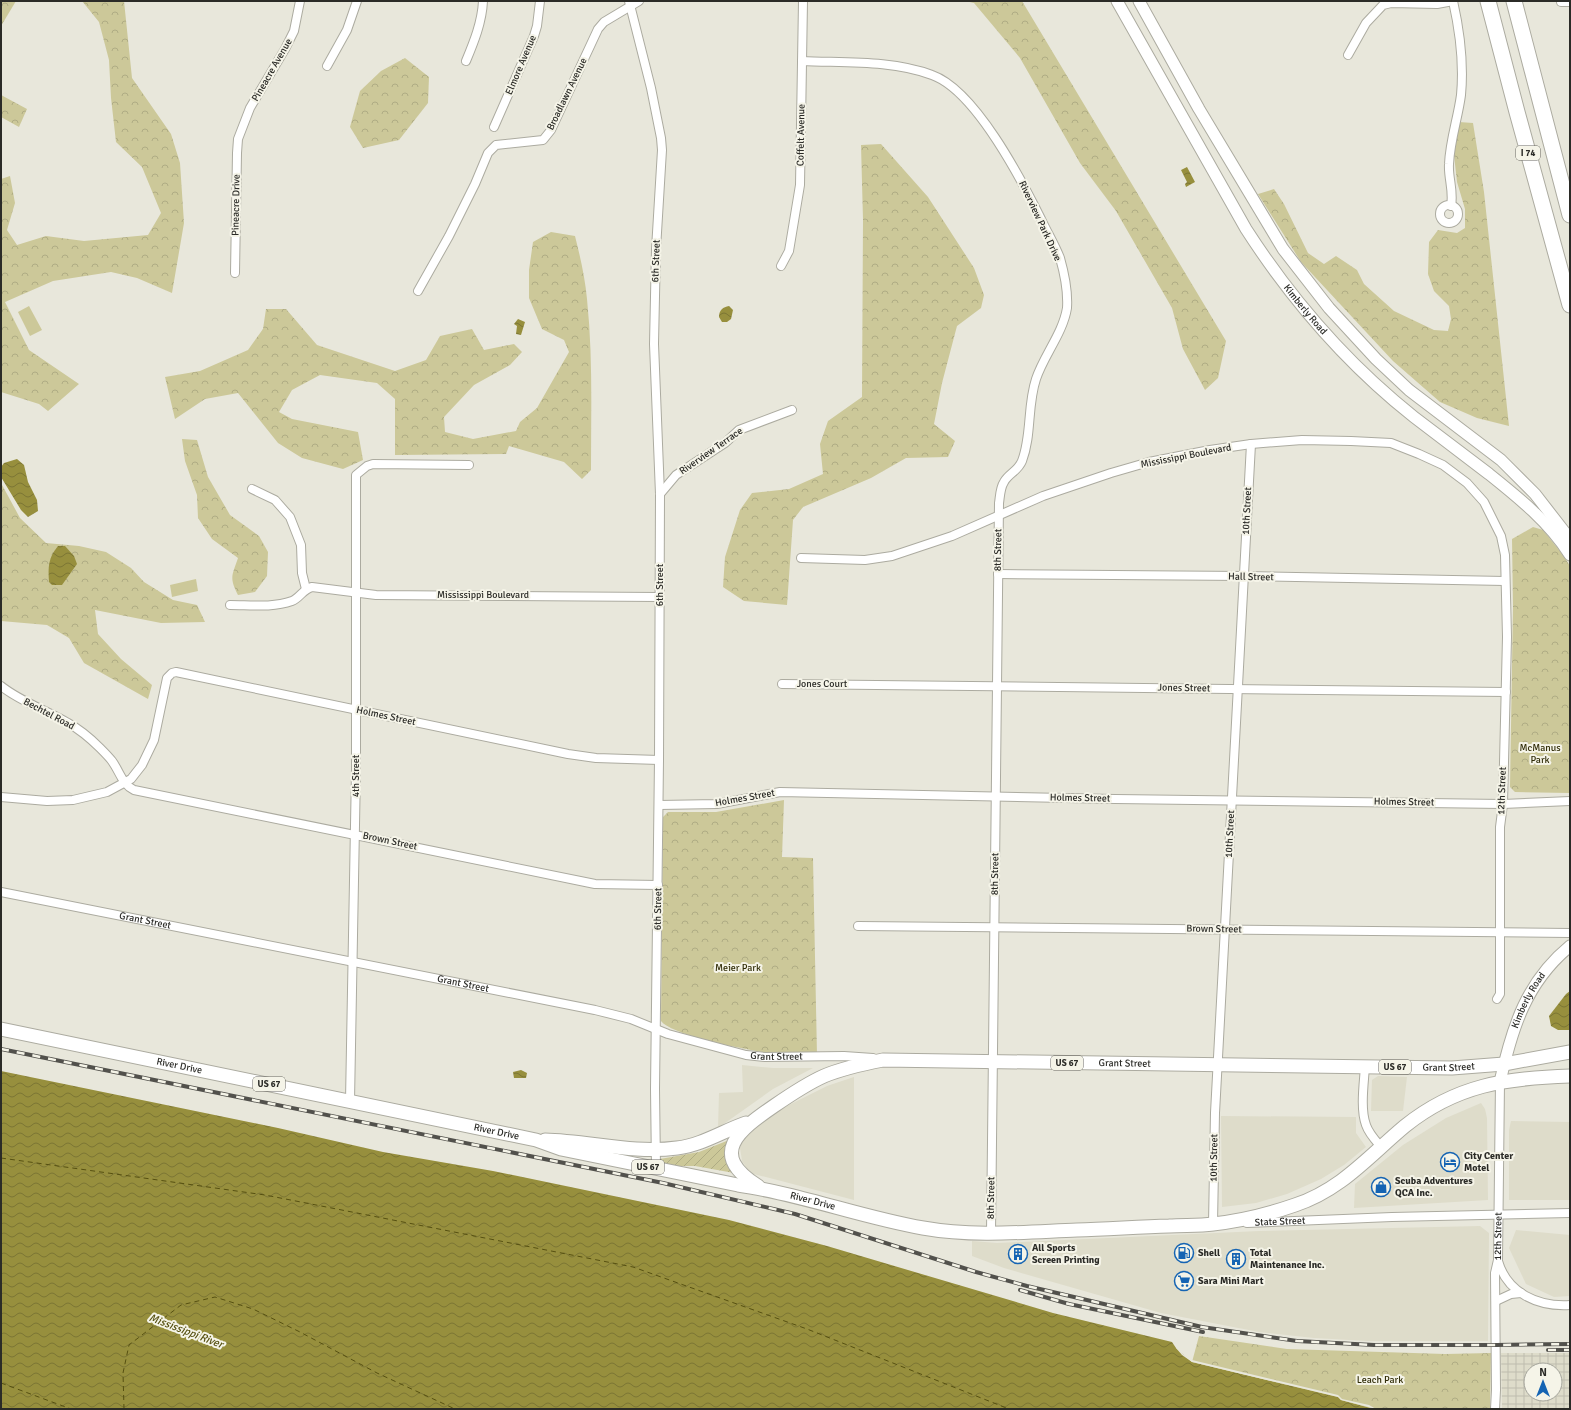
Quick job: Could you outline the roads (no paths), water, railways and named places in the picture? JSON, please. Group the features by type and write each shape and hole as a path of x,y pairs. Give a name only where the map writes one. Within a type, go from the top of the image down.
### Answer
{"highway":[{"name":"I 74","path":"1488,1 1570,305"},
{"name":"I 74","path":"1514,1 1570,215"}],"main road":[{"name":"Kimberly Road","path":"1117,1 1246,229 1266,260 1296,301 1335,345 1368,378 1414,416 1522,500 1545,522 1570,554"},
{"name":"Kimberly Road","path":"1139,1 1199,110 1283,249 1329,308 1376,359 1409,390 1501,460 1536,494 1570,539"},
{"name":"Kimberly Road","path":"1504,1064 1523,1006 1533,986 1558,955 1570,946"},
{"name":"River Drive","path":"1,1030 536,1140 561,1150 761,1188 885,1221 918,1228 969,1233 991,1233"},
{"name":"Grant Street","path":"915,1061 1452,1068 1504,1064 1570,1052"},
{"name":"US 67","path":"536,1140 565,1140 639,1150 678,1148 705,1141 738,1126 752,1122 801,1088 823,1076 850,1067 883,1060 915,1061"},
{"name":"12th Street","path":"1500,1082 1504,1064"},
{"name":"US 67","path":"1213,1224 1283,1208 1320,1195 1351,1175 1405,1127 1433,1106 1463,1092 1500,1082 1532,1077 1570,1076"},
{"path":"752,1122 738,1135 732,1148 732,1155 737,1170 744,1177 761,1188"},
{"name":"State Street","path":"991,1233 1213,1224"}],"street":[{"name":"Pineacre Avenue","path":"239,137 250,108 286,49 294,31 300,1"},
{"path":"327,66 346,30 357,1"},
{"path":"466,61 483,11 483,1"},
{"name":"Elmore Avenue","path":"494,127 534,36 537,26 540,1"},
{"name":"Broadlawn Avenue","path":"418,291 449,236 488,153 496,145 543,140 551,130 598,29 604,22 630,3 639,1"},
{"name":"Coffelt Avenue","path":"780,266 789,251 800,185 803,1"},
{"path":"1348,55 1366,23 1383,5 1391,3 1437,4 1453,1 1462,48 1462,68 1461,95 1451,145 1449,165 1452,206"},
{"path":"1561,2 1570,2"},
{"name":"6th Street","path":"630,3 658,119 662,150 654,314 655,385 660,494 656,1168"},
{"name":"Riverview Park Drive","path":"802,62 883,64 911,68 934,75 956,90 982,118 1023,182 1060,258 1067,306 1064,321 1036,379 1029,410 1026,449 1021,464 1004,481 998,503 998,516"},
{"name":"Pineacre Drive","path":"235,273 237,153 239,137"},
{"name":"Riverview Terrace","path":"660,494 676,475 725,443 739,430 792,410"},
{"name":"Mississippi Boulevard","path":"801,558 865,560 892,556 952,536 1043,496 1111,473 1150,462 1210,450 1251,444 1302,440 1351,441 1390,444 1419,454 1443,465 1467,483 1484,502 1501,536 1504,549 1505,581"},
{"name":"10th Street","path":"1213,1224 1215,1113 1251,444"},
{"name":"4th Street","path":"350,1101 355,834 356,475 367,466 377,464 469,465"},
{"path":"230,606 271,605 286,602 294,600 306,589 302,573 301,545 290,517 275,500 252,488"},
{"name":"8th Street","path":"991,1233 998,516"},
{"name":"Hall Street","path":"998,574 1244,576 1505,581"},
{"name":"12th Street","path":"1497,1000 1500,994 1500,827 1503,804 1506,692 1505,581"},
{"name":"Mississippi Boulevard","path":"306,589 312,587 376,595 660,597"},
{"name":"Holmes Street","path":"1,797 47,801 73,800 107,792 131,779 142,765 154,740 167,678 172,673 176,672 568,754 596,758 659,760"},
{"name":"Jones Court","path":"782,684 862,684"},
{"name":"Jones Street","path":"862,684 1506,692"},
{"name":"Bechtel Road","path":"1,686 10,693 68,723 83,733 112,761 124,783"},
{"name":"Brown Street","path":"124,783 134,790 595,884 658,885"},
{"name":"Holmes Street","path":"659,805 717,804 780,792 1503,804"},
{"path":"1503,804 1570,801"},
{"name":"Grant Street","path":"1,892 595,1010 631,1019 668,1034 746,1055 765,1058 788,1056 844,1056 915,1061"},
{"name":"Brown Street","path":"858,926 994,926 1570,933"},
{"path":"1365,1066 1365,1119 1370,1133 1382,1148"},
{"name":"12th Street","path":"1495,1409 1500,1082"},
{"name":"State Street","path":"1213,1224 1570,1213"},
{"path":"1498,1260 1506,1277 1514,1288 1521,1293 1534,1301 1545,1304 1570,1306"},
{"path":"1496,1301 1511,1294 1521,1293"}],"water":[{"path":"1187,167 1195,182 1186,187 1185,184 1187,182 1181,170"},
{"path":"729,306 733,310 731,319 727,322 722,322 719,317 720,312 723,308"},
{"path":"518,319 525,322 521,335 516,334 517,326 514,324"},
{"path":"17,459 24,465 28,482 37,500 38,511 28,517 21,510 1,477 1,467 4,463"},
{"path":"58,546 65,546 74,556 77,564 62,585 52,585 49,582 49,563"},
{"path":"1570,991 1570,1030 1558,1030 1551,1026 1549,1016"},
{"path":"521,1070 527,1073 526,1078 514,1078 513,1072"},
{"name":"Mississippi River","path":"1,1071 278,1128 383,1152 493,1171 729,1220 827,1246 1053,1313 1172,1342 1176,1348 1192,1362 1338,1397 1341,1400 1374,1409 1,1409"}],"railway":[{"path":"1,1049 663,1183 795,1214 976,1272 1027,1286 1202,1327 1297,1341 1374,1345 1570,1344"},
{"path":"1020,1290 1069,1304 1203,1332"},
{"path":"1548,1350 1570,1350"}],"place":[{"name":"City Center Motel","path":"1450,1162"},
{"name":"Scuba Adventures QCA Inc.","path":"1381,1187"},
{"name":"Shell","path":"1184,1253"},
{"name":"All Sports Screen Printing","path":"1018,1254"},
{"name":"Total Maintenance Inc.","path":"1236,1259"},
{"name":"Sara Mini Mart","path":"1184,1281"}],"park label":[{"name":"McManus Park","path":"1540,754"},
{"name":"Meier Park","path":"738,968"},
{"name":"Leach Park","path":"1380,1380"}]}
